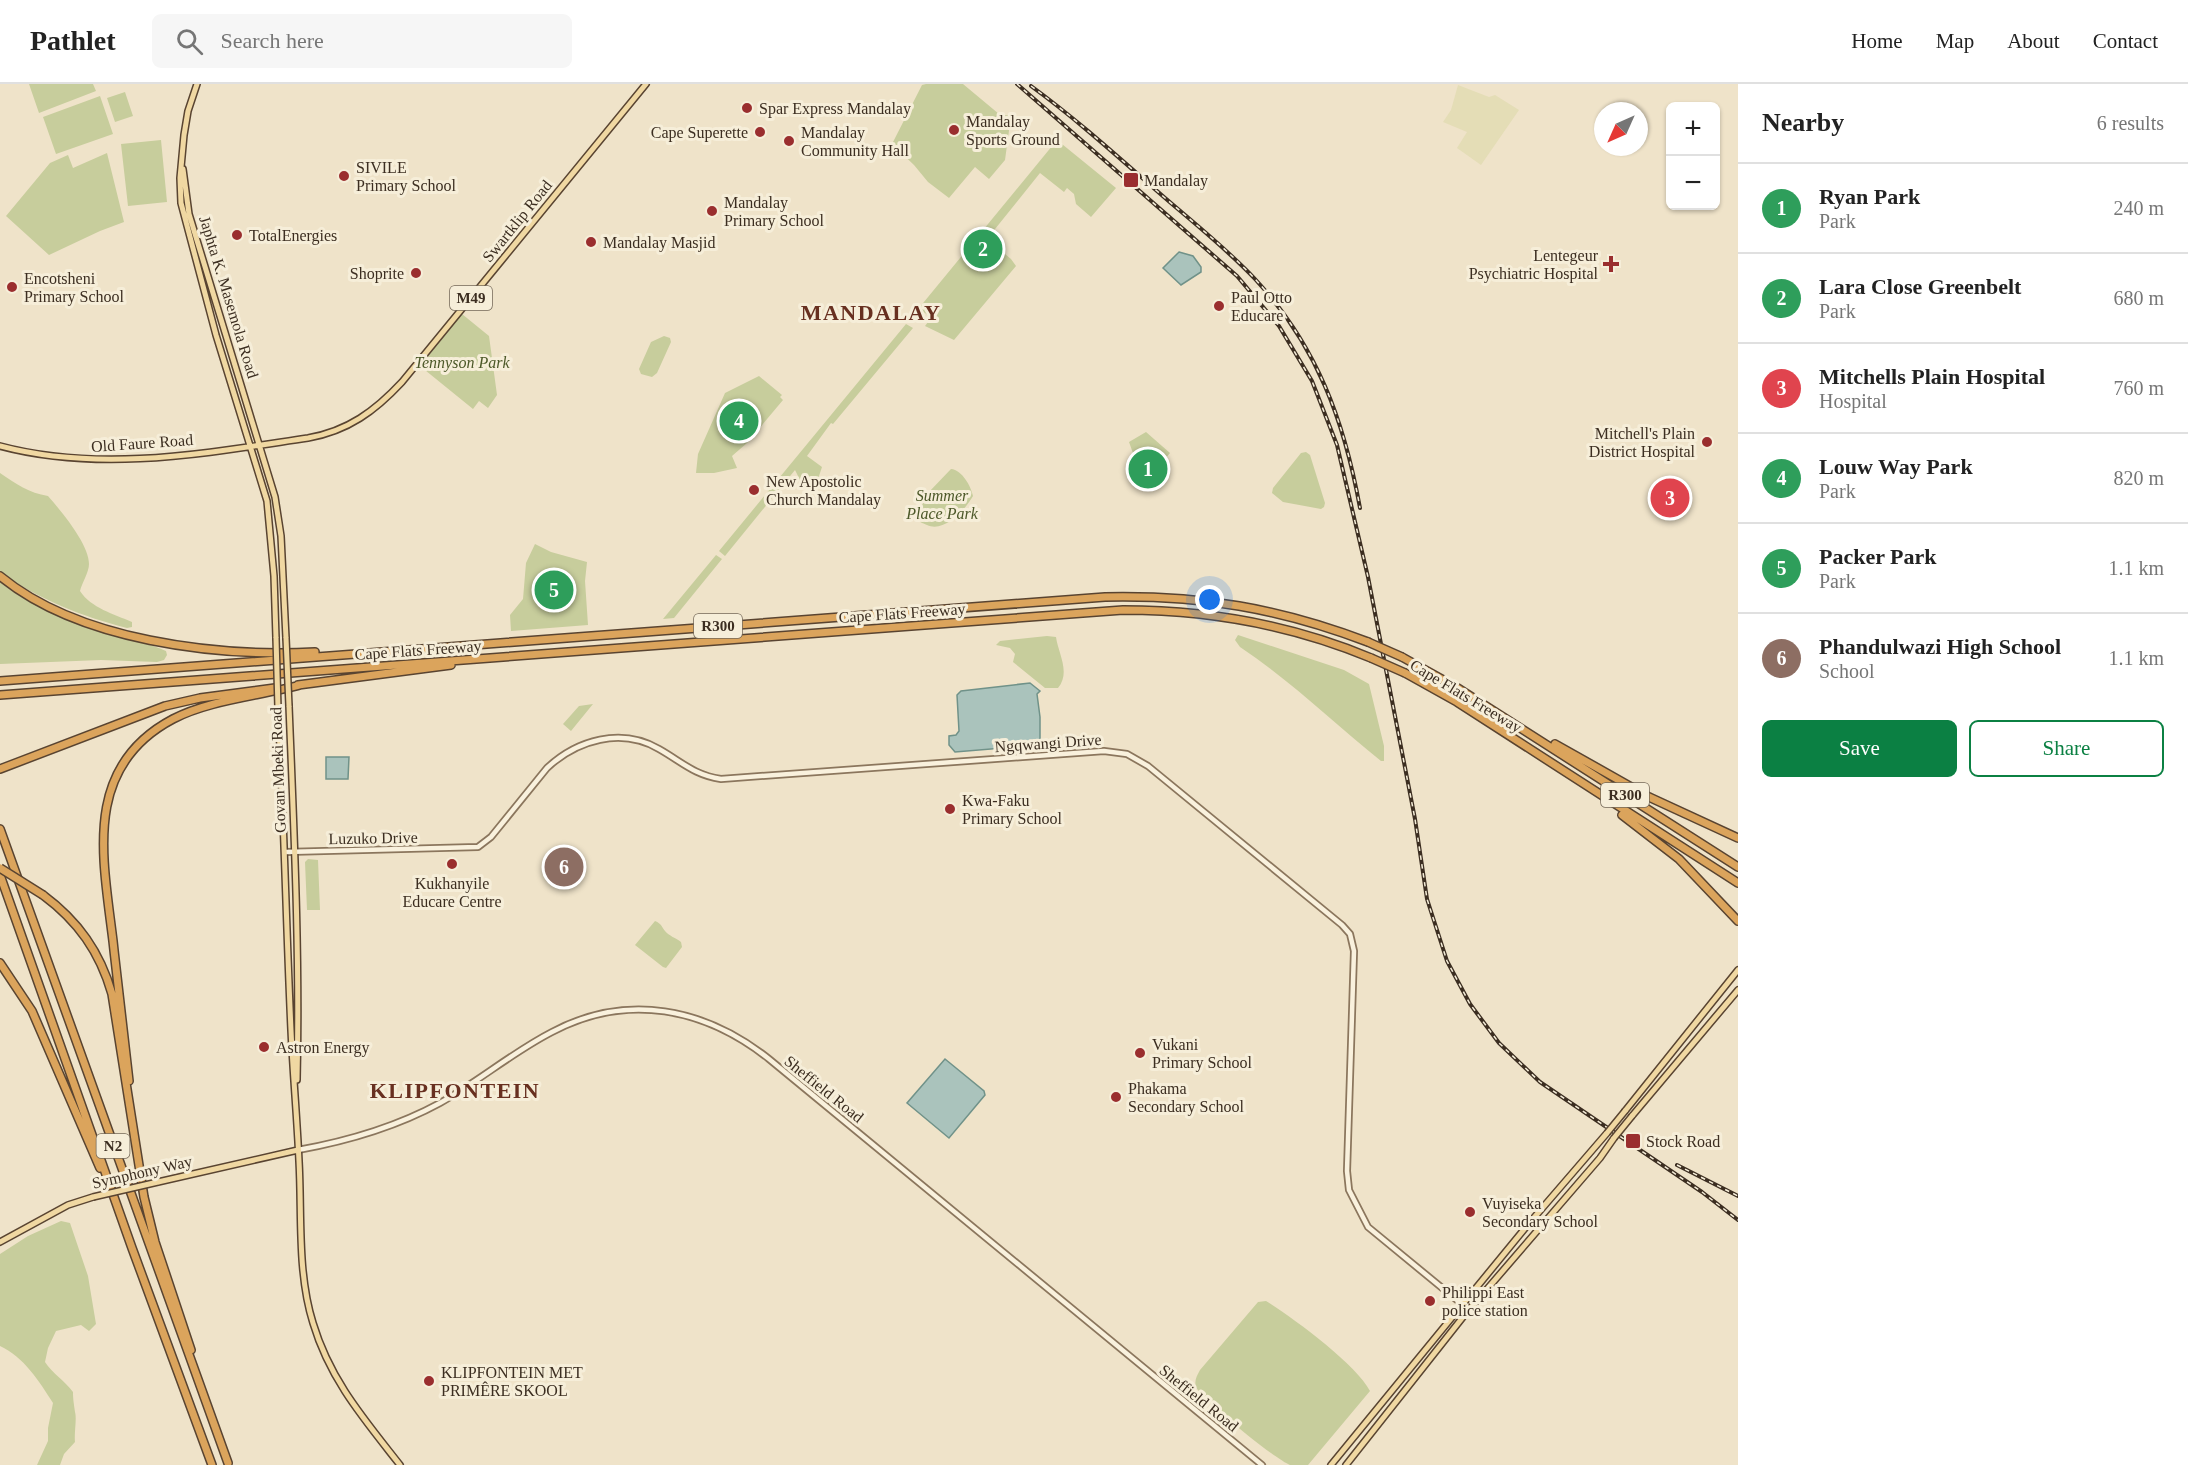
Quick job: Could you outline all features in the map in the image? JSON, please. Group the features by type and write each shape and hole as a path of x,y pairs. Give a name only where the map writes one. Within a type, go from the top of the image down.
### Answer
{"highway":[{"path":"0,576 25,594 57,611 110,630 163,643 268,654 408,649"},
{"name":"Cape Flats Freeway","path":"0,681 1128,596 1173,597 1281,614 1368,642 1402,657 1456,687 1738,867"},
{"name":"Cape Flats Freeway","path":"0,695 1131,610 1189,613 1250,621 1317,638 1405,673 1456,702 1738,883"},
{"path":"0,769 165,705 200,698 496,658"},
{"path":"134,1133 103,856 104,817 111,789 118,773 132,752 150,735 169,722 207,706 300,685"},
{"path":"1513,723 1649,797 1738,838"},
{"path":"1595,792 1670,851 1738,921"},
{"name":"N2","path":"0,829 228,1464"},
{"path":"0,868 43,895 66,914 84,933 106,973 112,994 144,1197 155,1242 228,1464"},
{"name":"N2","path":"0,875 132,1248 212,1465"},
{"path":"0,963 32,1011 48,1043 132,1248"}],"main road":[{"name":"Japhta K. Masemola Road","path":"197,84 186,122 180,192 216,335 250,446"},
{"name":"Swartklip Road","path":"250,446 333,432 359,420 388,397 646,84"},
{"name":"Japhta K. Masemola Road","path":"182,156 189,214 260,444"},
{"name":"Govan Mbeki Road","path":"260,444 279,520 286,638 300,1024 296,1097"},
{"name":"Old Faure Road","path":"0,446 52,457 116,461 156,459 250,446"},
{"name":"Govan Mbeki Road","path":"250,446 267,501 274,576 291,1029 304,1271 312,1321 323,1352 336,1378 358,1412 400,1465"},
{"path":"1331,1465 1526,1227 1607,1133 1738,970"},
{"path":"1346,1465 1469,1310 1600,1158 1632,1116 1738,990"},
{"name":"Symphony Way","path":"0,1242 68,1205 93,1197 298,1150"}],"street":[{"name":"Ngqwangi Drive","path":"461,848 478,847 486,842 553,762 572,749 598,739 616,738 644,742 660,749 696,773 721,779 1104,751 1116,751 1132,756 1157,773 1350,934 1354,951 1347,1171 1349,1190 1368,1227 1463,1305"},
{"name":"Luzuko Drive","path":"286,852 461,848"},
{"name":"Sheffield Road","path":"298,1150 356,1138 411,1118 457,1093 546,1035 585,1018 634,1010 669,1012 698,1019 726,1030 766,1056 1262,1465"},
{"path":"1463,1305 1469,1310"}],"shaded area":[{"path":"1458,85 1489,97 1495,95 1519,110 1481,165 1457,148 1467,132 1443,122 1451,110"}],"green space":[{"path":"29,84 93,84 96,91 39,113"},
{"name":"Mandalay Sports Ground","path":"963,84 999,114 1011,116 1005,160 989,179 975,167 949,198 928,182 892,144 922,85"},
{"path":"125,92 133,116 115,122 107,98"},
{"path":"100,96 113,134 56,154 43,117"},
{"path":"161,140 167,202 128,206 121,144"},
{"path":"1057,140 1116,188 1091,217 1076,204 1074,194 1067,188 1064,192 1040,173 987,239 1016,266 954,340 925,326 931,318 919,308"},
{"path":"107,153 124,222 49,255 6,216 50,163 68,155 73,168"},
{"name":"Tennyson Park","path":"462,314 489,336 497,395 488,408 479,401 473,409 420,366"},
{"path":"906,324 913,328 833,424 831,423 807,456 822,467 816,485 803,486 795,470 725,556 719,551"},
{"path":"664,336 670,338 671,342 657,373 652,377 641,374 639,369 651,342"},
{"path":"759,376 782,395 780,397 783,400 747,443 732,456 737,468 714,473 696,473 698,454 725,393"},
{"path":"1146,432 1170,453 1144,484 1129,442"},
{"path":"1306,452 1310,455 1325,503 1321,509 1283,502 1272,493 1273,488 1301,453"},
{"name":"Summer Place Park","path":"951,469 959,472 965,479 973,496 965,508 947,523 934,527 922,523 916,517 928,493"},
{"path":"0,473 29,490 48,496 73,528 88,556 89,567 80,591 90,602 132,622 132,627 127,628 110,623 61,606 30,591 0,572"},
{"path":"535,544 551,552 587,562 585,581 588,625 511,631 510,615 523,599 526,563"},
{"path":"716,555 722,559 674,618 663,619"},
{"path":"0,582 51,613 93,629 159,648 166,651 167,655 164,660 157,662 101,660 0,664"},
{"path":"1238,635 1344,670 1369,684 1384,746 1384,761 1381,761 1312,702 1240,647 1235,640"},
{"path":"1056,637 1063,662 1062,682 1058,688 1045,688 1013,662 1015,654 1010,648 996,645 1000,641"},
{"path":"593,704 571,731 563,724 579,706"},
{"path":"308,859 318,860 320,910 307,910 305,862"},
{"path":"655,921 668,934 681,942 682,947 666,968 635,945"},
{"path":"61,1221 70,1223 88,1276 96,1324 89,1331 81,1325 56,1331 48,1348 45,1362 73,1392 76,1418 75,1442 64,1454 60,1465 37,1465 48,1441 53,1403 24,1363 0,1346 0,1254 28,1236"},
{"path":"1266,1301 1292,1318 1338,1355 1363,1380 1370,1391 1308,1465 1290,1465 1282,1461 1224,1416 1196,1387 1200,1370 1258,1302"}],"water":[{"path":"1179,252 1193,256 1201,267 1201,272 1181,285 1163,268"},
{"path":"1030,683 1040,691 1037,694 1040,745 955,752 949,745 949,736 956,735 959,731 957,695 961,691"},
{"path":"326,757 349,757 348,779 326,779"},
{"path":"945,1059 984,1091 985,1095 949,1138 907,1103"}],"railway":[{"path":"1017,84 1237,276 1279,326 1312,381 1337,445 1368,577 1415,819 1427,899 1447,961 1470,1004 1499,1043 1540,1082 1702,1192 1738,1220"},
{"path":"1031,86 1095,137 1220,245 1244,267 1277,304 1311,358 1325,386 1346,445 1360,508"},
{"path":"1677,1165 1738,1196"}],"place":[{"name":"Spar Express Mandalay","path":"747,108"},
{"name":"Mandalay Sports Ground","path":"954,130"},
{"name":"Cape Superette","path":"760,132"},
{"name":"Mandalay Community Hall","path":"789,141"},
{"name":"SIVILE Primary School","path":"344,176"},
{"name":"Mandalay","path":"1131,180"},
{"name":"Mandalay Primary School","path":"712,211"},
{"name":"TotalEnergies","path":"237,235"},
{"name":"Mandalay Masjid","path":"591,242"},
{"name":"Lara Close Greenbelt","path":"983,249"},
{"name":"Lentegeur Psychiatric Hospital","path":"1611,264"},
{"name":"Shoprite","path":"416,273"},
{"name":"Encotsheni Primary School","path":"12,287"},
{"name":"Paul Otto Educare","path":"1219,306"},
{"name":"Louw Way Park","path":"739,421"},
{"name":"Mitchell's Plain District Hospital","path":"1707,442"},
{"name":"Ryan Park","path":"1148,469"},
{"name":"New Apostolic Church Mandalay","path":"754,490"},
{"name":"Mitchells Plain Hospital","path":"1670,498"},
{"name":"Packer Park","path":"554,590"},
{"name":"Kwa-Faku Primary School","path":"950,809"},
{"name":"Kukhanyile Educare Centre","path":"452,864"},
{"name":"Phandulwazi High School","path":"564,867"},
{"name":"Astron Energy","path":"264,1047"},
{"name":"Vukani Primary School","path":"1140,1053"},
{"name":"Phakama Secondary School","path":"1116,1097"},
{"name":"Stock Road","path":"1633,1141"},
{"name":"Vuyiseka Secondary School","path":"1470,1212"},
{"name":"Philippi East police station","path":"1430,1301"},
{"name":"KLIPFONTEIN MET PRIMÊRE SKOOL","path":"429,1381"}],"district":[{"name":"MANDALAY","path":"871,312"},
{"name":"KLIPFONTEIN","path":"455,1090"}]}
